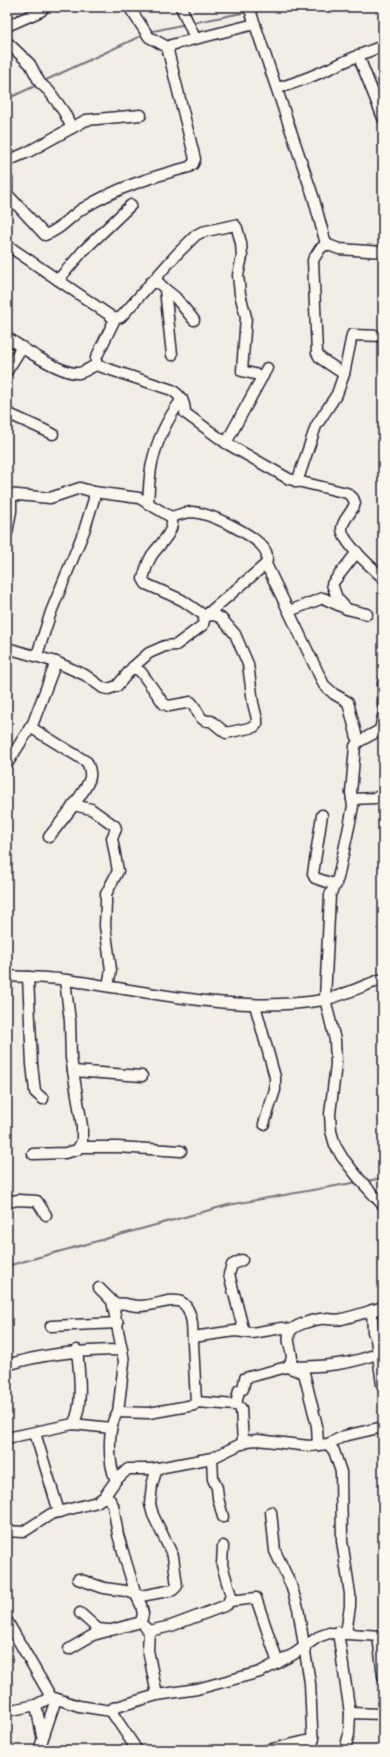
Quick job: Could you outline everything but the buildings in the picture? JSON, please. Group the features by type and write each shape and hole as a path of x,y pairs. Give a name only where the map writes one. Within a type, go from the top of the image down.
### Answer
{"street":[{"path":"7,26 41,12 44,7"},
{"path":"129,7 149,37 169,48"},
{"path":"181,7 195,38"},
{"path":"249,7 277,88 326,244"},
{"path":"7,179 7,195 22,208 42,234 45,235 82,209 110,193 145,179 189,167 193,164 195,159 169,54 169,48 171,45 195,38 255,24"},
{"path":"7,42 30,64 40,84 49,91 64,112 72,128"},
{"path":"277,88 292,85 358,54 383,46"},
{"path":"358,54 383,118"},
{"path":"7,161 28,152 86,120 141,115"},
{"path":"58,280 84,251 131,205"},
{"path":"7,245 115,318 122,317 150,283 196,235 202,232 236,226 241,243 242,257 238,275 240,294 246,317 242,371 265,372 226,444"},
{"path":"326,244 339,249 383,252"},
{"path":"326,244 320,249 313,260 317,353 320,358 344,374"},
{"path":"150,283 159,283 176,297 194,320"},
{"path":"165,289 172,355"},
{"path":"96,365 96,358 115,318"},
{"path":"296,482 316,426 337,394 344,374 352,335 383,336"},
{"path":"7,337 22,348 67,370 79,373 96,365 172,390 182,399 185,413 226,444 296,482 348,493 353,498 354,508 342,530 343,536 383,578"},
{"path":"7,371 22,348"},
{"path":"148,504 152,464 157,446 170,416 182,399"},
{"path":"7,413 53,434"},
{"path":"7,533 11,511 9,494 50,498 80,488 94,492 139,498 172,517 185,512 194,512 207,515 260,543 268,557 266,564 205,616 203,625 176,645 165,646 149,653 133,667 116,686 108,689 103,688 85,675 56,662 37,655 7,648"},
{"path":"37,655 51,612 84,530 94,499 94,492"},
{"path":"133,667 141,672 166,706 191,702 205,722 211,721 226,733 254,727 257,724 258,719 253,704 248,664 235,634 221,618 214,615 205,616 182,600 146,584 143,579 146,567 152,555 168,535 173,522 172,517"},
{"path":"347,609 337,598 332,584 357,552"},
{"path":"266,564 324,685 334,694 348,702 358,742"},
{"path":"288,611 323,598 347,609 367,614"},
{"path":"7,764 30,727 56,662"},
{"path":"383,683 383,706"},
{"path":"383,716 381,730 358,742 354,746 351,784 353,806 346,849 336,885 330,895 325,999 335,1040 336,1064 330,1114 331,1131 335,1145 342,1157 365,1187 383,1205"},
{"path":"30,727 87,762 90,768 90,778 73,805 49,837"},
{"path":"352,799 375,798 383,795"},
{"path":"73,805 91,809 115,826 116,829 112,838 118,870 106,894 105,926 111,970 108,986"},
{"path":"322,815 313,874 315,878 336,885"},
{"path":"7,976 65,980 174,996 274,1005 325,999 383,979"},
{"path":"28,977 32,1071 35,1092 43,1099"},
{"path":"33,1154 65,1153 77,1150 82,1142 82,1126 73,1071 70,1021 65,980"},
{"path":"255,1004 275,1077 275,1090 264,1124"},
{"path":"73,1071 142,1076"},
{"path":"80,1147 117,1147 181,1151"},
{"path":"7,1202 18,1200 37,1201 46,1215"},
{"path":"242,1260 232,1265 229,1274 244,1332"},
{"path":"99,1288 112,1301 118,1323 124,1362 118,1412 114,1417 111,1428 110,1456 113,1474 116,1480"},
{"path":"114,1310 117,1304 122,1303 141,1306 162,1302 181,1301 186,1303 190,1311 193,1337 196,1402"},
{"path":"193,1337 235,1331 252,1333 282,1328 291,1330 313,1321 321,1319 340,1320 383,1307"},
{"path":"372,1310 371,1320 380,1352 382,1385"},
{"path":"52,1326 118,1323"},
{"path":"288,1367 293,1354 289,1341 291,1330"},
{"path":"7,1365 76,1350 122,1350"},
{"path":"73,1424 78,1406 80,1377 76,1350"},
{"path":"236,1405 239,1390 243,1389 245,1378 288,1367 317,1367 380,1352"},
{"path":"288,1367 304,1373 323,1445 334,1451 342,1472 342,1541 344,1564 350,1594 350,1606 342,1633 350,1712 349,1734 345,1750"},
{"path":"118,1412 149,1413 194,1405 196,1402 236,1405 241,1408 243,1444"},
{"path":"7,1438 73,1424 111,1428"},
{"path":"7,1531 23,1532 51,1514 97,1502 104,1497 116,1480 128,1469 157,1468 212,1458 247,1441 268,1439 309,1446 323,1445 344,1436 383,1427"},
{"path":"35,1433 59,1512"},
{"path":"212,1458 213,1479 217,1488 223,1517"},
{"path":"78,1579 104,1588 126,1590 141,1596 173,1590 177,1586 173,1556 153,1515 150,1504 152,1484 157,1468"},
{"path":"104,1497 110,1500 113,1505 118,1535 136,1594 141,1605 143,1614 141,1622"},
{"path":"271,1512 276,1551 291,1585 298,1608 305,1646 310,1683 314,1739 313,1750"},
{"path":"149,1631 171,1626 227,1605 231,1596 222,1565 223,1546"},
{"path":"230,1601 256,1598 261,1608 266,1631 278,1663"},
{"path":"80,1613 98,1629 110,1630"},
{"path":"7,1622 53,1698 38,1750"},
{"path":"69,1649 93,1635 141,1622"},
{"path":"141,1622 149,1631 148,1650 157,1695"},
{"path":"7,1711 36,1705 53,1698 78,1706 110,1711 113,1708 157,1695 197,1689 260,1672 278,1663 318,1637 342,1633 381,1636 383,1676"},
{"path":"36,1705 42,1736"},
{"path":"110,1711 137,1750"},
{"path":"350,1712 383,1714"},
{"path":"268,1750 314,1739"}],"waterway":[{"path":"253,11 271,7"},
{"path":"192,23 247,12"},
{"path":"149,32 186,24"},
{"path":"44,81 143,35"},
{"path":"7,99 37,85"},
{"path":"366,1181 383,1178"},
{"path":"7,1266 228,1205 358,1182"}]}
